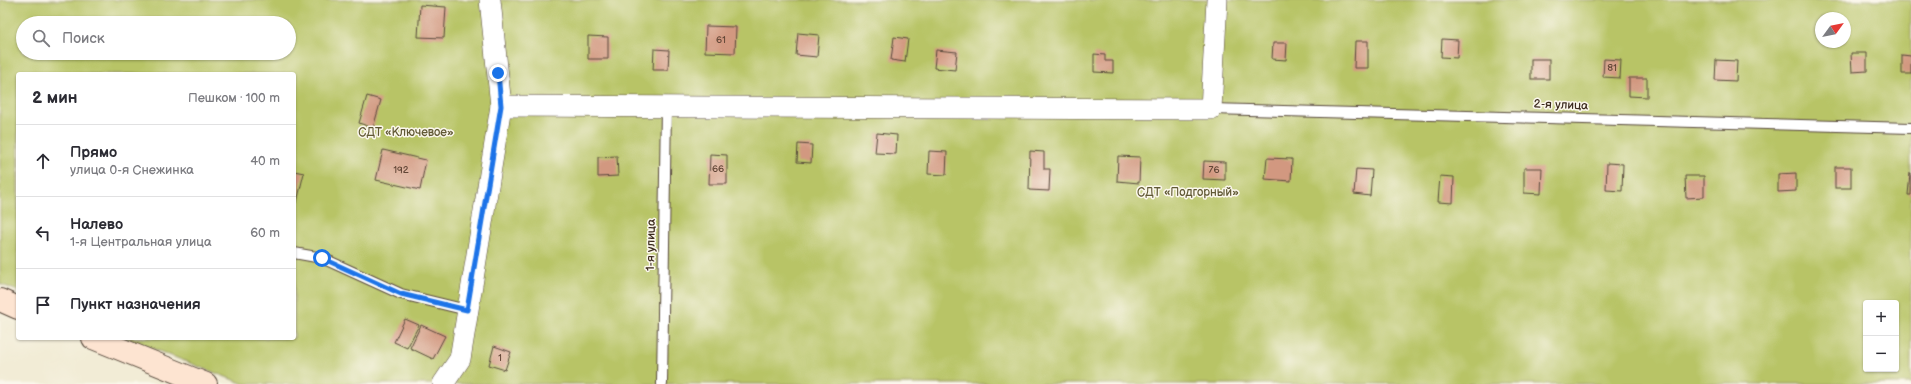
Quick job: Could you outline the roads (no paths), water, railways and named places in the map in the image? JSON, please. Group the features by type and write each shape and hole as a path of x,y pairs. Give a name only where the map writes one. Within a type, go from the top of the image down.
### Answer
{"street":[{"path":"443,384 460,359 501,106 490,0"},
{"path":"501,106 1211,109 1217,0"},
{"path":"0,300 16,307"},
{"path":"98,340 206,384"}],"lane":[{"name":"1-я улица","path":"662,384 666,106"},
{"name":"2-я улица","path":"1211,109 1911,128"},
{"path":"296,253 322,258 401,294 467,310"}],"park label":[{"name":"СДТ «Ключевое»","path":"406,132"},
{"name":"СДТ «Подгорный»","path":"1188,192"}]}
